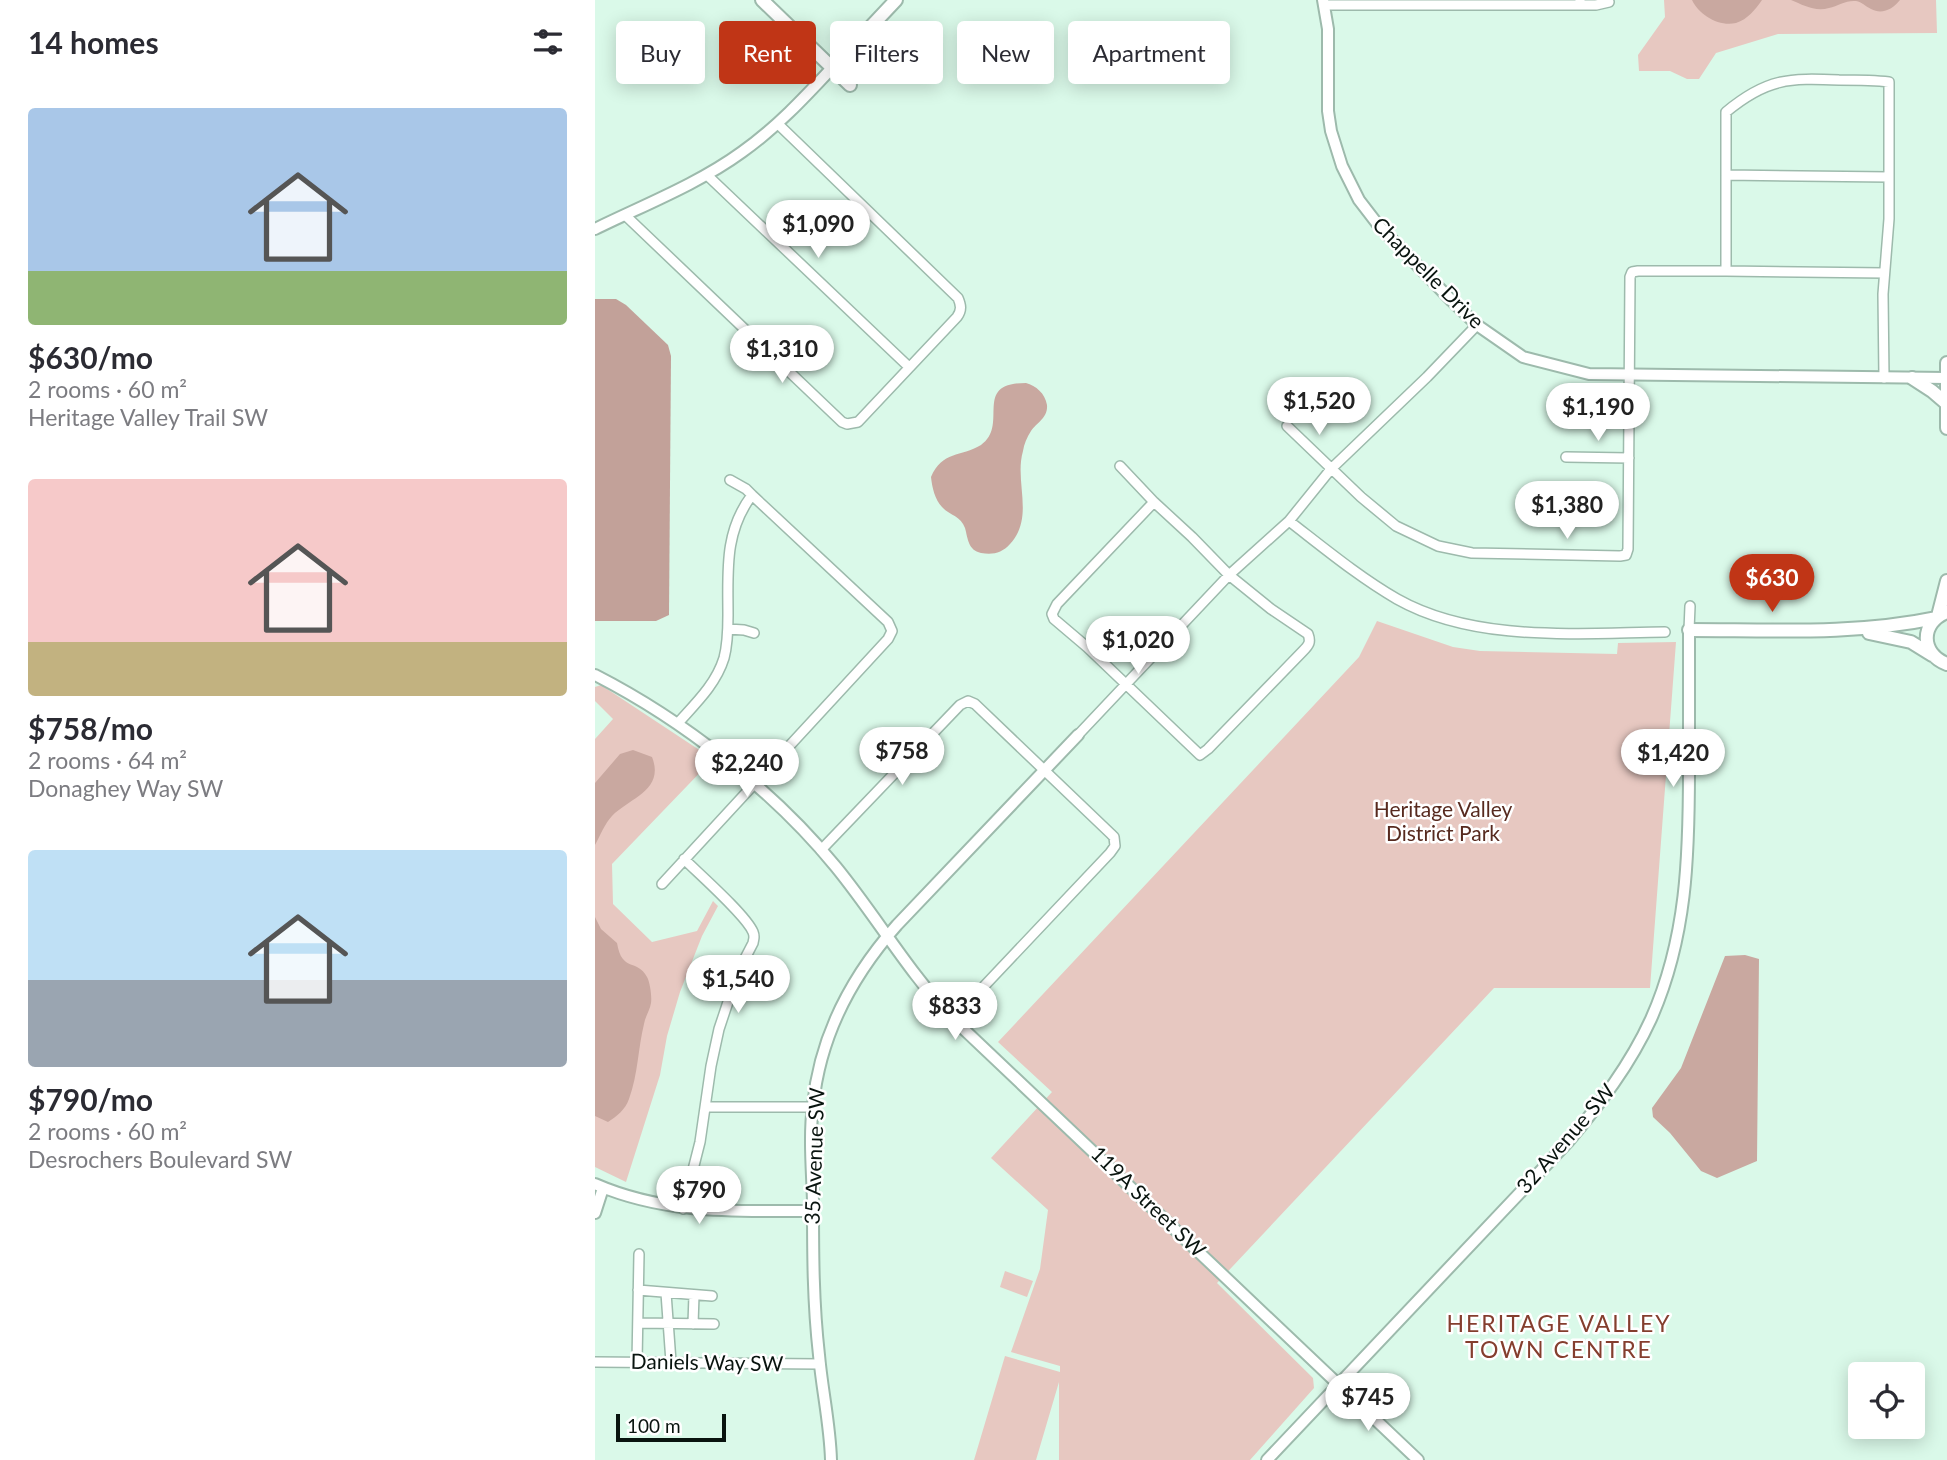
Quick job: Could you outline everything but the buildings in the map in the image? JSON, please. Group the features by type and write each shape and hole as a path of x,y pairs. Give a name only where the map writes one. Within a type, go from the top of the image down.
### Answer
{"main road":[{"path":"762,0 830,66"},
{"path":"876,21 896,0"},
{"path":"1947,363 1947,428"},
{"path":"1912,378 1946,403"},
{"path":"1933,655 1926,640 1927,632 1940,616 1947,581"},
{"path":"1689,630 1855,630 1894,626 1940,616"},
{"path":"1855,630 1911,642 1947,664"}],"street":[{"path":"1324,3 1580,2 1596,5 1609,2"},
{"name":"Chappelle Drive","path":"1324,3 1328,29 1328,111 1331,131 1342,166 1359,200 1379,226 1477,326 1523,357 1589,374 1947,378"},
{"path":"595,229 707,175 741,153 778,124 830,70"},
{"path":"1727,271 1727,112 1757,91 1791,79 1889,82 1889,219 1884,273 1884,378"},
{"path":"625,215 842,422 858,422 960,313 961,308 958,298 778,124"},
{"path":"707,175 909,368"},
{"path":"1726,176 1889,177"},
{"path":"1287,426 1361,497 1396,526 1437,546 1472,553 1626,555 1632,272 1884,273"},
{"path":"1078,735 1229,575 1289,521 1331,469 1477,326"},
{"path":"1566,457 1629,458"},
{"path":"1120,466 1229,575 1271,609 1308,634 1310,640 1200,755 1054,619 1052,614 1057,604 1154,502"},
{"path":"662,884 888,639 892,631 888,622 746,488 730,480"},
{"path":"678,723 705,695 726,648 730,544 738,517 752,495"},
{"path":"1289,521 1347,566 1399,600 1464,625 1547,633 1665,632"},
{"name":"32 Avenue SW","path":"1267,1460 1548,1165 1594,1111 1623,1071 1651,1018 1672,958 1685,897 1689,848 1690,607"},
{"path":"728,629 754,633"},
{"name":"119A Street SW","path":"595,675 678,723 754,784 821,850 953,1018 1418,1460"},
{"path":"821,850 960,705 968,701 975,704 1111,834 1115,846 1110,853 953,1018"},
{"name":"35 Avenue SW","path":"831,1460 813,1297 813,1107 819,1065 833,1023 852,983 888,935 1078,735"},
{"path":"683,1209 699,1149 711,1066 724,1010 754,935 738,913 684,859"},
{"path":"706,1107 813,1107"},
{"path":"595,1213 599,1186 627,1196 683,1209 813,1211"},
{"path":"638,1362 639,1254"},
{"path":"638,1290 712,1296"},
{"path":"666,1293 671,1362"},
{"path":"693,1324 694,1295"},
{"path":"638,1323 714,1324"},
{"name":"Daniels Way SW","path":"595,1362 820,1364"}],"green space":[{"path":"1664,0 1936,0 1937,33 1778,34 1716,53 1699,79 1687,79 1670,71 1639,71 1638,55 1665,17"},
{"name":"Heritage Valley District Park","path":"1377,621 1453,647 1480,651 1617,654 1618,643 1676,642 1650,988 1494,988 1217,1283 1313,1378 1314,1388 1250,1460 1059,1460 1059,1382 1036,1460 974,1460 1005,1356 1060,1372 1060,1366 1011,1352 1040,1269 1048,1210 991,1158 1052,1092 998,1042 1359,657"},
{"path":"601,685 713,759 612,864 613,904 652,942 697,931 713,901 718,906 702,936 680,992 667,1036 660,1075 626,1182 595,1167 595,739 613,719 595,701 595,687"},
{"path":"1005,1271 1033,1281 1027,1297 1000,1287"}],"shaded area":[{"path":"1692,0 1762,0 1748,17 1730,24 1710,19"},
{"path":"1791,0 1900,0 1891,8 1879,11 1856,1 1819,9"},
{"path":"595,299 616,299 626,305 668,345 671,356 669,615 656,621 595,621"},
{"path":"1026,383 1039,391 1047,405 1046,413 1031,431 1023,448 1021,522 1017,534 1004,549 993,553 977,552 971,547 961,521 940,504 934,493 931,477 946,459 974,449 989,437 993,427 995,397 1000,390 1009,385"},
{"path":"633,750 652,757 654,778 644,792 609,819 595,845 595,783 620,754"},
{"path":"595,917 601,929 617,943 622,958 643,971 648,979 651,997 629,1099 620,1112 608,1122 595,1116"},
{"path":"1745,955 1759,959 1757,1161 1717,1178 1701,1171 1653,1117 1652,1108 1681,1068 1725,956"}],"district":[{"name":"HERITAGE VALLEY TOWN CENTRE","path":"1559,1337"}]}
